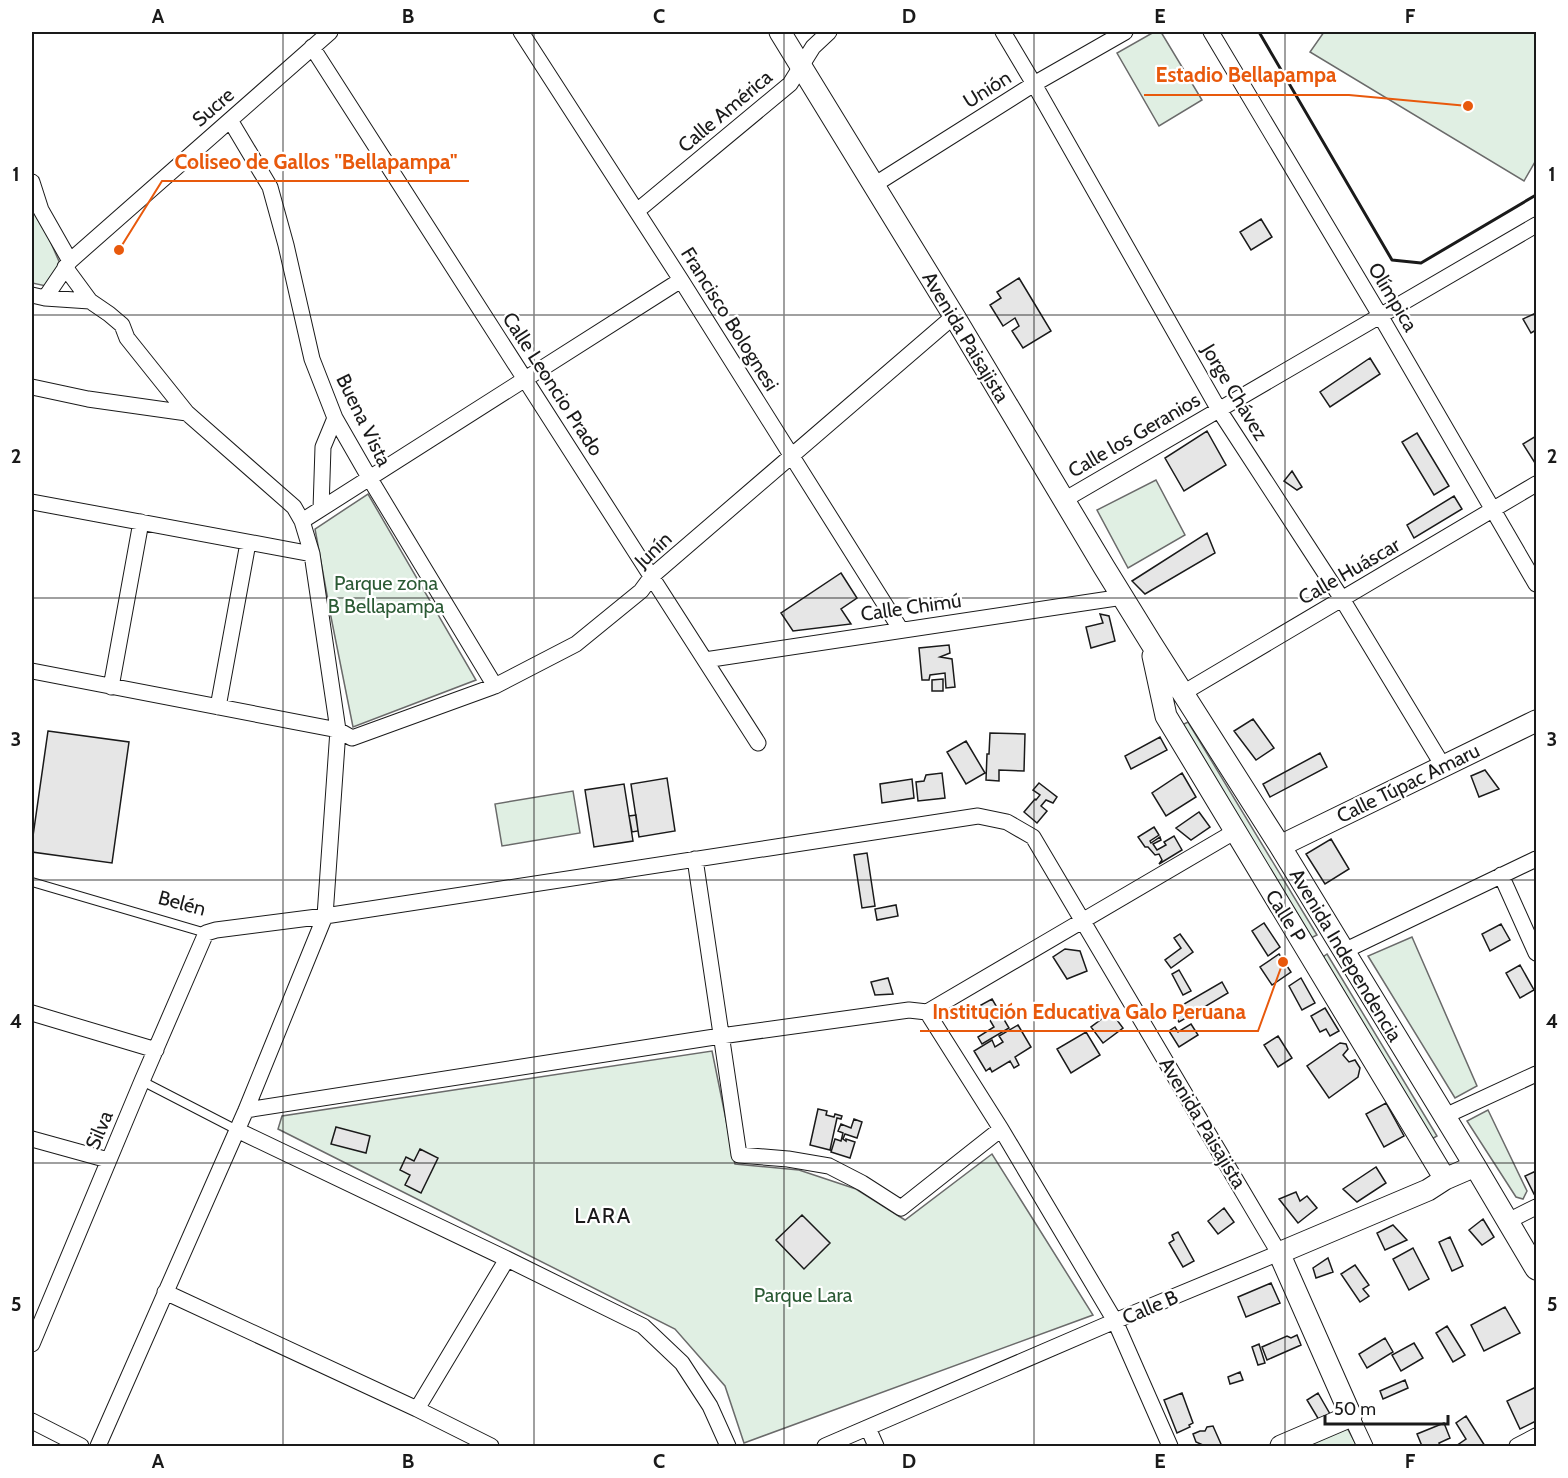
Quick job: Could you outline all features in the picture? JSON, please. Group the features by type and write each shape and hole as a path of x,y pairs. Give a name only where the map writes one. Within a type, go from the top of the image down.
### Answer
{"main road":[{"name":"Avenida Paisajista","path":"780,32 1151,643"},
{"name":"Avenida Independencia","path":"1151,643 1280,846 1536,1269"},
{"name":"Calle P","path":"1151,643 1166,716 1445,1179"},
{"name":"Calle Túpac Amaru","path":"1280,846 1536,721"},
{"name":"Calle B","path":"1280,1252 1428,1190 1445,1179 1475,1166"},
{"name":"Avenida Paisajista","path":"1280,1252 1351,1416"},
{"path":"1281,1446 1351,1416"}],"street":[{"name":"Sucre","path":"38,296 68,264 330,32"},
{"name":"Francisco Bolognesi","path":"521,32 681,280 901,630"},
{"name":"Calle América","path":"637,212 790,84 813,47 829,32"},
{"name":"Jorge Chávez","path":"1003,32 1219,410 1342,599 1443,766"},
{"name":"Unión","path":"874,185 1034,84 1125,32"},
{"name":"Olímpica","path":"1211,32 1381,316 1536,584"},
{"name":"Calle Leoncio Prado","path":"312,47 758,743"},
{"name":"Buena Vista","path":"230,120 270,187 286,244 312,359 335,418 495,686"},
{"path":"32,182 41,210 68,264 90,301 122,325 127,338 187,412 294,507 302,521 312,554 339,730 325,916 246,1110 98,1446"},
{"name":"Calle los Geranios","path":"1064,500 1536,225"},
{"path":"302,521 681,280"},
{"path":"38,296 90,301"},
{"name":"Junín","path":"339,730 352,738 495,686 576,644 641,591 652,576 954,316"},
{"path":"32,387 88,399 187,412"},
{"path":"321,509 323,447 335,418"},
{"name":"Calle Huáscar","path":"1183,693 1536,484"},
{"path":"32,502 312,554"},
{"path":"111,687 141,522"},
{"path":"218,707 248,543"},
{"name":"Calle Chimú","path":"705,660 1123,597"},
{"path":"32,671 339,730"},
{"name":"Avenida Paisajista","path":"695,859 978,816 1006,822 1033,837 1280,1252"},
{"path":"246,1110 721,1036 909,1010 927,1012 1234,832"},
{"path":"695,859 739,1155 788,1159 829,1166 862,1183 901,1208 1001,1129"},
{"name":"Belén","path":"206,933 695,859"},
{"path":"1344,951 1536,859"},
{"path":"1501,875 1536,953"},
{"name":"Silva","path":"32,1344 206,933"},
{"path":"927,1012 1001,1129 1115,1321 1170,1446"},
{"path":"32,1013 156,1050"},
{"path":"1445,1116 1536,1074"},
{"path":"237,1130 643,1326 682,1363 710,1406 728,1446"},
{"path":"32,1139 108,1160"},
{"path":"1508,1221 1536,1208"},
{"name":"Calle B","path":"825,1446 849,1442 868,1428 1280,1252"},
{"path":"417,1409 507,1259"},
{"path":"165,1292 417,1409 491,1446"},
{"name":"Avenida Paisajista","path":"1351,1416 1365,1446"},
{"path":"32,1421 81,1446"},
{"path":"868,1428 876,1446"}],"lane":[{"name":"Belén","path":"32,882 206,933"},
{"path":"142,1081 237,1130"}],"green space":[{"path":"1154,32 1161,32 1202,100 1159,126 1117,53"},
{"path":"1324,32 1536,32 1536,160 1524,181 1310,52"},
{"path":"32,199 61,266 46,286 32,283"},
{"path":"1156,480 1185,535 1128,568 1097,510"},
{"name":"Parque zona B Bellapampa","path":"368,494 476,680 353,727 315,529"},
{"path":"1188,722 1317,935 1311,938 1182,725"},
{"path":"573,791 580,833 502,846 495,804"},
{"path":"1412,937 1477,1086 1455,1098 1368,956"},
{"path":"1327,954 1437,1136 1432,1139 1323,957"},
{"name":"Parque Lara","path":"712,1051 735,1164 799,1170 856,1189 905,1220 992,1154 1093,1315 744,1443 725,1386 675,1329 278,1129 282,1116"},
{"path":"1488,1110 1527,1191 1523,1199 1516,1197 1467,1121"},
{"path":"1346,1426 1357,1446 1303,1446"}],"building":[{"path":"1261,219 1272,237 1251,250 1240,232"},
{"path":"1019,278 1051,331 1023,348 1012,331 1019,326 1015,318 1003,326 990,305 1001,298 997,292"},
{"path":"1536,313 1536,330 1531,333 1523,319"},
{"path":"1370,358 1380,374 1330,407 1320,392"},
{"path":"1207,431 1226,465 1184,491 1165,458"},
{"path":"1417,433 1449,486 1434,495 1402,442"},
{"path":"1536,436 1536,463 1535,463 1523,444"},
{"path":"1292,471 1302,487 1297,490 1284,481"},
{"path":"1454,496 1462,509 1414,538 1407,525"},
{"path":"1207,533 1215,553 1145,594 1132,581"},
{"path":"841,573 857,598 841,609 851,624 793,631 781,613"},
{"path":"1100,614 1109,616 1115,641 1091,648 1086,627 1103,623"},
{"path":"949,645 950,653 940,657 952,659 955,687 946,688 945,673 930,675 929,680 922,680 919,648"},
{"path":"943,679 943,691 932,691 932,680"},
{"path":"1253,719 1274,748 1256,760 1234,731"},
{"path":"48,731 129,742 112,863 32,852"},
{"path":"990,733 1025,734 1024,771 999,770 999,781 986,780"},
{"path":"1160,737 1167,750 1131,769 1125,756"},
{"path":"966,741 985,773 966,784 947,752"},
{"path":"1320,753 1327,767 1270,797 1263,784"},
{"path":"1485,770 1499,789 1479,797 1471,776"},
{"path":"942,773 945,798 918,801 916,782 924,781 926,775"},
{"path":"1182,773 1196,797 1166,816 1152,793"},
{"path":"667,778 675,831 639,837 631,784"},
{"path":"912,779 914,798 882,803 880,784"},
{"path":"1039,783 1057,797 1053,803 1046,800 1041,806 1047,811 1037,823 1024,812 1040,795 1033,790"},
{"path":"624,784 633,841 594,847 585,790"},
{"path":"1199,812 1210,827 1191,840 1176,828"},
{"path":"636,815 638,831 632,832 629,816"},
{"path":"1154,827 1159,835 1150,841 1151,843 1160,837 1161,840 1153,844 1157,850 1166,845 1164,842 1174,836 1182,850 1159,864 1162,860 1159,854 1155,855 1148,847 1145,847 1138,837"},
{"path":"1331,839 1349,869 1325,884 1306,854"},
{"path":"867,853 875,906 862,908 854,855"},
{"path":"896,905 898,916 877,920 875,909"},
{"path":"1264,923 1280,947 1268,956 1252,931"},
{"path":"1501,924 1510,940 1490,951 1482,934"},
{"path":"1180,934 1193,952 1171,968 1165,960 1181,948 1174,938"},
{"path":"1065,949 1080,951 1087,971 1067,979 1053,957"},
{"path":"1279,954 1291,972 1272,985 1260,967"},
{"path":"1520,965 1534,990 1520,998 1506,973"},
{"path":"1179,970 1191,991 1183,995 1172,974"},
{"path":"888,978 893,994 875,995 871,982"},
{"path":"1301,978 1315,1003 1302,1010 1289,986"},
{"path":"1222,982 1228,993 1179,1022 1172,1011"},
{"path":"992,999 1009,1028 982,1044 978,1037 994,1027 981,1005"},
{"path":"1325,1008 1339,1031 1330,1036 1326,1029 1320,1032 1311,1016"},
{"path":"1111,1012 1123,1028 1103,1043 1091,1027"},
{"path":"1191,1024 1198,1035 1179,1047 1169,1031 1175,1027 1178,1032"},
{"path":"1018,1025 1031,1047 1015,1057 1019,1065 1014,1068 1010,1061 992,1072 990,1068 986,1071 974,1051 992,1040 995,1047 1003,1042 999,1036"},
{"path":"1086,1032 1100,1055 1071,1073 1057,1049"},
{"path":"1278,1036 1292,1058 1278,1067 1264,1045"},
{"path":"1340,1043 1346,1044 1348,1049 1343,1055 1349,1062 1355,1060 1360,1068 1358,1077 1329,1098 1307,1066"},
{"path":"1386,1103 1404,1136 1384,1147 1366,1114"},
{"path":"818,1109 827,1111 826,1115 842,1116 841,1119 837,1118 830,1150 810,1145"},
{"path":"854,1119 862,1122 857,1138 845,1134 843,1139 855,1142 850,1158 831,1152 835,1139 841,1141 843,1133 838,1131 841,1124 851,1128"},
{"path":"336,1127 370,1136 366,1153 331,1144"},
{"path":"420,1149 438,1158 421,1193 405,1185 410,1175 400,1170 406,1157 414,1161"},
{"path":"1376,1167 1386,1183 1357,1202 1343,1189"},
{"path":"1536,1171 1536,1192 1534,1194 1525,1176"},
{"path":"1296,1192 1300,1201 1307,1196 1317,1208 1298,1223 1279,1199"},
{"path":"1224,1208 1234,1222 1218,1234 1208,1221"},
{"path":"802,1215 830,1243 804,1269 776,1240"},
{"path":"1483,1219 1494,1237 1482,1245 1469,1230"},
{"path":"1393,1225 1407,1240 1385,1250 1377,1233"},
{"path":"1178,1232 1194,1261 1183,1267 1169,1243 1174,1240 1172,1235"},
{"path":"1450,1237 1463,1266 1452,1271 1439,1242"},
{"path":"1413,1248 1429,1279 1409,1290 1393,1259"},
{"path":"1328,1258 1333,1272 1316,1278 1313,1268"},
{"path":"1355,1265 1369,1285 1363,1289 1369,1296 1360,1302 1341,1274"},
{"path":"1271,1283 1280,1303 1246,1317 1238,1297"},
{"path":"1505,1307 1520,1333 1484,1351 1471,1325"},
{"path":"1447,1326 1465,1355 1453,1362 1436,1333"},
{"path":"1297,1335 1301,1345 1267,1360 1262,1347 1287,1336 1291,1338"},
{"path":"1385,1338 1393,1352 1367,1368 1359,1354"},
{"path":"1414,1343 1423,1358 1401,1371 1392,1355"},
{"path":"1259,1344 1265,1363 1258,1365 1252,1347"},
{"path":"1240,1372 1243,1380 1230,1384 1228,1377"},
{"path":"1405,1380 1408,1388 1383,1399 1380,1391"},
{"path":"1536,1387 1536,1421 1520,1429 1507,1401"},
{"path":"1182,1393 1193,1423 1189,1425 1190,1427 1177,1433 1164,1400"},
{"path":"1318,1393 1330,1414 1319,1420 1307,1400"},
{"path":"1466,1416 1485,1446 1456,1446 1466,1439 1456,1423"},
{"path":"1444,1423 1450,1438 1439,1443 1441,1446 1422,1446 1417,1434"},
{"path":"1213,1426 1221,1444 1205,1446 1196,1442 1193,1434"}],"wall":[{"path":"1259,32 1392,260 1421,263 1536,195"}],"place":[{"name":"Estadio Bellapampa","path":"1468,106"},
{"name":"Coliseo de Gallos \"Bellapampa\"","path":"119,250"},
{"name":"Institución Educativa Galo Peruana","path":"1283,962"}],"district":[{"name":"LARA","path":"603,1215"}]}
